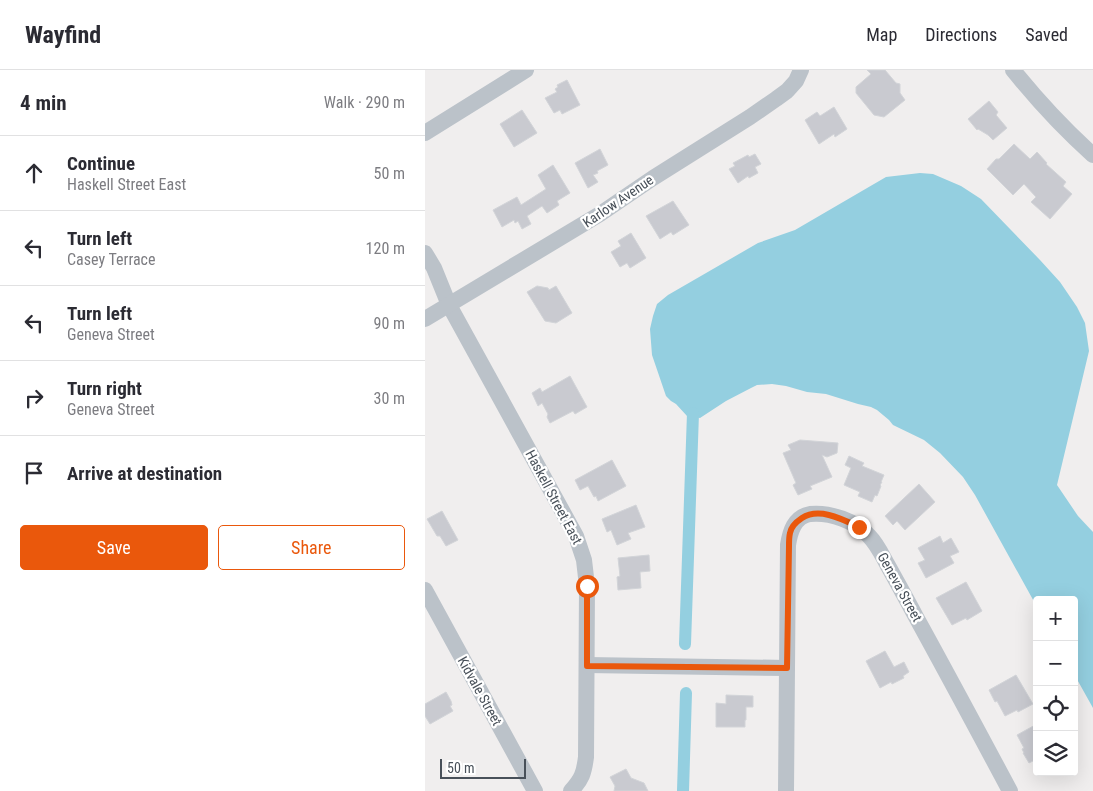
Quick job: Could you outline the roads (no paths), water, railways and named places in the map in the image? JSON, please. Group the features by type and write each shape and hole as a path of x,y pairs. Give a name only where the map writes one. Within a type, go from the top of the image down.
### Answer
{"street":[{"path":"425,133 526,70"},
{"name":"Karlow Avenue","path":"425,320 592,219 750,117 787,91 796,81 801,70"},
{"path":"1013,70 1035,98 1093,155"},
{"name":"Haskell Street East","path":"425,253 434,268 449,305 552,491 581,548 587,586 586,757 584,770 579,782 571,791"},
{"name":"Geneva Street","path":"786,791 790,532 796,522 807,515 821,514 833,516 859,527 869,535 876,545 1010,791"},
{"name":"Kidvale Street","path":"425,590 535,791"},
{"path":"587,666 787,668"}],"water":[{"path":"920,173 933,174 961,186 981,199 1060,282 1085,323 1089,351 1057,485 1078,516 1093,532 1093,708 1078,681 1078,596 1033,596 1033,600 975,495 963,477 940,453 924,440 893,425 871,407 826,394 807,392 786,386 772,384 757,385 726,401 700,418 687,416 666,396 652,355 650,329 657,304 668,295 758,243 795,230 886,177"}],"waterway":[{"path":"685,644 693,413"},
{"path":"683,791 686,693"}]}
